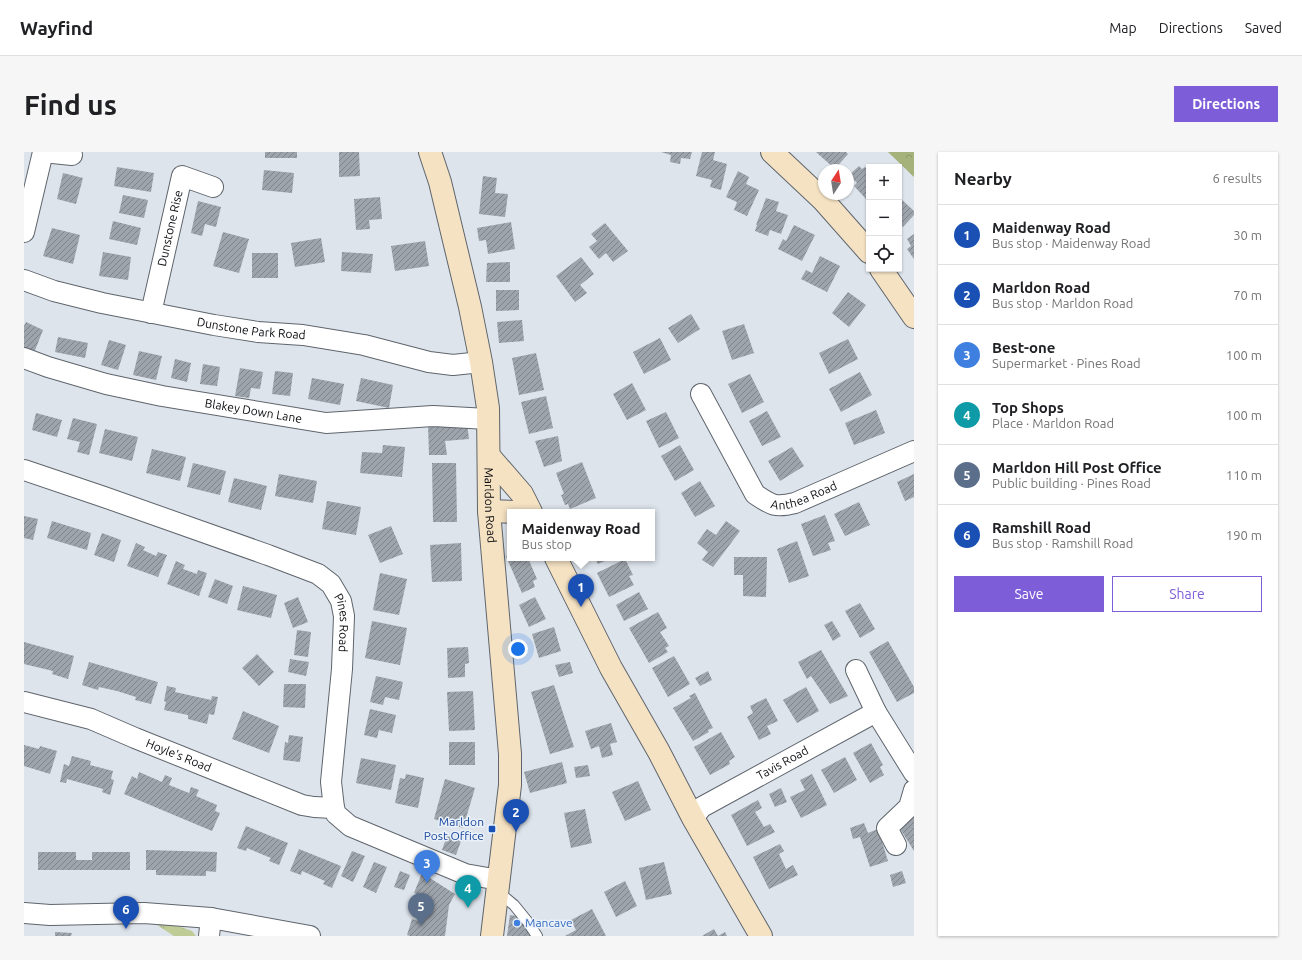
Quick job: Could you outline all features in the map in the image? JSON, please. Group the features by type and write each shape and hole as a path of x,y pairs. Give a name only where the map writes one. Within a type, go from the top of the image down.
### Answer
{"main road":[{"name":"Marldon Road","path":"430,152 440,182 470,308 481,362 488,419 489,511 510,754 510,785 492,936"},
{"path":"772,152 823,200 866,249"},
{"path":"883,272 914,317"},
{"path":"489,456 522,494 530,509"},
{"path":"489,511 507,512"},
{"path":"558,561 611,668 659,752 693,818 761,936"}],"street":[{"path":"24,232 43,152 72,155"},
{"name":"Dunstone Rise","path":"151,312 178,173 213,187"},
{"name":"Dunstone Park Road","path":"24,280 54,291 102,303 214,325 258,332 303,335 364,345 430,362 453,365 481,362"},
{"name":"Blakey Down Lane","path":"24,358 48,367 106,384 155,395 326,423 433,416 488,419"},
{"name":"Anthea Road","path":"701,394 755,494 766,502 780,507 794,503 914,452"},
{"name":"Pines Road","path":"24,470 268,555 318,574 331,584 342,601 344,616 342,669 331,782 334,808"},
{"path":"856,670 876,712 914,773"},
{"name":"Hoyle's Road","path":"24,702 92,719 135,738 302,805 334,808"},
{"name":"Tavis Road","path":"693,818 702,807 876,712"},
{"path":"896,844 887,828 909,807 914,790"},
{"path":"334,808 336,814 350,826 465,874 498,885"},
{"path":"24,913 50,915 144,914 210,927 310,936"}],"lane":[{"path":"498,885 527,921 536,936"}],"green space":[{"path":"888,152 914,152 914,177 902,164"},
{"path":"154,923 178,926 192,931 196,936 174,936"}],"building":[{"path":"265,152 297,152 297,158 265,158"},
{"path":"339,152 359,152 360,176 339,177"},
{"path":"661,152 692,152 690,159 681,158 680,164 670,162 671,155"},
{"path":"702,152 715,152 713,160 727,164 721,190 710,187 712,180 696,176"},
{"path":"816,152 846,152 848,154 839,164 829,164"},
{"path":"859,166 862,169 865,167 866,168 866,199 854,186 857,183 854,180 854,170"},
{"path":"117,167 154,173 151,192 114,186"},
{"path":"264,170 294,173 292,193 262,190"},
{"path":"738,171 749,177 746,184 759,190 747,216 734,210 737,202 726,197"},
{"path":"63,173 83,178 76,204 57,199"},
{"path":"483,176 497,178 495,193 508,194 505,217 479,214"},
{"path":"123,195 148,200 144,218 119,213"},
{"path":"380,197 382,219 369,220 370,229 356,230 354,199"},
{"path":"766,198 779,202 776,211 788,215 781,234 770,230 768,236 755,231"},
{"path":"902,200 914,211 914,215 903,227"},
{"path":"198,201 221,207 216,227 205,224 202,236 191,233"},
{"path":"113,221 141,228 137,245 109,239"},
{"path":"511,222 515,249 488,254 486,240 479,241 477,228"},
{"path":"605,223 628,251 613,262 606,253 599,259 589,247 597,241 591,234"},
{"path":"794,225 815,235 802,261 778,249 783,239 786,241"},
{"path":"52,228 80,235 73,264 43,256"},
{"path":"223,232 249,239 239,273 213,266"},
{"path":"914,234 914,259 907,249 911,246 907,239"},
{"path":"321,238 325,262 295,267 291,243"},
{"path":"425,241 429,266 395,271 391,246"},
{"path":"103,252 131,257 128,280 99,276"},
{"path":"342,252 373,254 371,273 341,271"},
{"path":"252,253 278,253 278,278 252,278"},
{"path":"820,256 840,266 827,292 801,279 806,270 812,273"},
{"path":"581,257 594,274 580,285 587,293 575,302 556,276"},
{"path":"510,262 510,282 486,282 487,263"},
{"path":"496,290 519,290 519,310 496,311"},
{"path":"848,292 866,305 849,327 832,313"},
{"path":"691,314 700,329 678,343 668,328"},
{"path":"522,320 524,341 499,343 497,322"},
{"path":"26,322 43,330 34,353 24,349 24,326"},
{"path":"744,324 754,353 732,360 722,331"},
{"path":"58,337 88,343 85,358 55,352"},
{"path":"660,338 671,360 644,374 633,352"},
{"path":"848,339 858,359 829,374 819,353"},
{"path":"109,340 126,345 118,370 101,365"},
{"path":"139,351 162,356 156,380 133,375"},
{"path":"536,353 544,390 519,395 512,358"},
{"path":"175,359 191,363 187,382 171,378"},
{"path":"203,364 220,367 217,386 200,384"},
{"path":"240,368 263,372 260,389 251,388 249,398 235,396"},
{"path":"275,371 293,373 290,396 272,394"},
{"path":"860,372 872,395 841,412 829,389"},
{"path":"750,374 764,402 742,413 728,384"},
{"path":"312,378 344,384 340,405 308,399"},
{"path":"361,378 393,385 389,408 356,401"},
{"path":"632,383 646,410 627,420 613,394"},
{"path":"546,396 553,428 529,434 521,402"},
{"path":"876,410 885,433 854,445 845,423"},
{"path":"767,411 781,437 762,446 749,421"},
{"path":"666,412 679,438 659,448 646,421"},
{"path":"36,413 62,420 57,437 32,430"},
{"path":"73,418 97,424 89,455 77,452 80,442 67,439"},
{"path":"467,423 469,439 445,441 447,455 429,455 428,425"},
{"path":"105,429 138,437 132,461 99,453"},
{"path":"558,436 562,461 544,467 535,441"},
{"path":"383,445 405,447 402,477 360,473 362,452 382,453"},
{"path":"680,445 694,470 675,481 661,456"},
{"path":"792,447 804,466 780,481 768,461"},
{"path":"152,449 186,457 180,481 146,473"},
{"path":"582,462 596,498 570,509 568,504 565,505 561,495 564,494 556,473"},
{"path":"193,463 226,471 220,495 187,487"},
{"path":"432,463 456,463 457,522 433,522"},
{"path":"279,474 317,481 313,503 275,496"},
{"path":"914,474 914,497 905,501 897,482"},
{"path":"234,478 267,486 261,510 228,502"},
{"path":"700,481 715,506 695,517 681,493"},
{"path":"327,501 361,507 356,535 322,529"},
{"path":"859,502 870,525 845,536 834,514"},
{"path":"825,515 835,541 828,543 831,550 813,556 801,524"},
{"path":"24,516 38,519 33,540 24,538"},
{"path":"52,521 91,533 87,550 47,538"},
{"path":"726,521 740,531 713,567 702,560 708,552 697,543 707,529 716,535"},
{"path":"391,526 403,554 380,563 368,535"},
{"path":"102,533 121,540 114,562 94,555"},
{"path":"797,541 809,576 789,583 777,549"},
{"path":"136,543 145,547 143,550 156,556 158,552 167,555 158,577 127,566"},
{"path":"461,543 462,581 432,582 430,545"},
{"path":"734,557 767,557 766,597 743,596 743,575 734,575"},
{"path":"176,561 185,565 183,569 197,574 198,570 207,573 199,596 167,584"},
{"path":"508,561 529,561 537,579 533,581 535,587 522,593"},
{"path":"596,561 605,561 598,564"},
{"path":"621,561 626,561 633,575 629,576 634,585 609,597 597,573"},
{"path":"380,573 407,579 399,615 373,610"},
{"path":"215,579 233,586 227,604 208,597"},
{"path":"243,586 277,595 271,618 237,610"},
{"path":"639,592 648,609 624,621 616,605"},
{"path":"298,597 308,622 293,628 284,603"},
{"path":"535,597 546,619 529,627 519,605"},
{"path":"860,603 875,629 860,638 845,611"},
{"path":"658,612 667,628 660,632 669,646 665,648 668,652 649,663 629,628"},
{"path":"372,621 407,628 400,665 365,658"},
{"path":"832,621 841,636 833,641 824,625"},
{"path":"554,627 561,651 539,658 532,634"},
{"path":"297,630 311,632 308,657 294,655"},
{"path":"888,641 914,687 914,693 897,702 869,652"},
{"path":"24,642 74,656 68,679 52,674 53,671 24,664"},
{"path":"468,647 469,663 465,664 465,677 448,678 447,648"},
{"path":"821,650 848,696 830,704 811,676 807,679 798,662"},
{"path":"257,654 274,672 259,686 242,668"},
{"path":"674,656 690,684 668,697 652,668"},
{"path":"290,659 309,662 306,676 288,672"},
{"path":"89,662 158,682 151,704 135,700 136,697 117,691 99,687 98,690 82,685"},
{"path":"570,662 573,673 559,677 555,665"},
{"path":"708,671 712,680 700,686 695,678"},
{"path":"376,676 403,682 399,700 385,697 383,705 370,702"},
{"path":"284,684 306,684 305,708 283,707"},
{"path":"554,685 574,747 550,754 531,692"},
{"path":"167,686 176,688 175,692 211,700 212,696 218,697 214,715 209,714 207,724 188,719 188,715 164,710"},
{"path":"806,687 819,711 797,723 783,700"},
{"path":"473,691 475,730 449,731 447,692"},
{"path":"695,693 713,728 693,741 673,708 691,698 689,696"},
{"path":"766,698 778,721 767,726 771,734 759,740 747,717 753,713 750,706"},
{"path":"370,709 396,715 392,733 379,730 377,738 364,735"},
{"path":"243,711 279,726 269,753 232,739"},
{"path":"611,723 617,742 610,744 613,755 602,758 599,746 591,749 585,731"},
{"path":"721,732 735,757 729,761 730,764 710,775 694,747"},
{"path":"289,735 303,737 300,762 283,760 285,742 288,743"},
{"path":"449,742 475,742 475,765 449,765"},
{"path":"871,743 883,765 880,767 884,775 870,783 853,753"},
{"path":"24,745 39,749 40,746 57,751 50,774 24,766"},
{"path":"72,756 91,761 90,765 113,771 111,779 114,780 110,795 102,792 103,789 67,779 66,783 60,782 64,764 69,766"},
{"path":"845,757 857,780 834,793 821,770"},
{"path":"361,758 396,765 391,790 356,783"},
{"path":"562,762 567,783 530,793 524,772"},
{"path":"588,765 590,776 576,778 574,767"},
{"path":"139,772 162,782 165,775 172,778 169,785 189,793 191,787 199,790 196,796 217,805 215,811 220,813 212,831 124,794 132,776 137,779"},
{"path":"406,774 424,778 418,808 395,803 400,778 405,779"},
{"path":"812,774 827,805 801,818 790,797 805,790 800,780"},
{"path":"445,779 475,788 463,828 434,819"},
{"path":"638,781 651,810 625,821 612,792"},
{"path":"781,788 787,802 775,807 769,794"},
{"path":"758,800 762,808 755,812 764,827 770,824 775,832 747,846 731,815"},
{"path":"585,809 592,843 571,848 564,813"},
{"path":"914,817 914,851 899,827"},
{"path":"864,823 868,833 878,829 888,861 870,867 860,837 853,839 850,828"},
{"path":"246,826 288,843 279,865 269,861 271,858 247,848 246,851 237,848"},
{"path":"447,836 461,841 456,855 442,850"},
{"path":"780,844 784,851 779,854 786,869 793,865 798,875 769,889 753,857"},
{"path":"299,849 341,866 332,888 323,884 325,881 302,871 301,875 290,871"},
{"path":"146,850 217,852 216,872 206,871 206,876 156,875 156,870 146,870"},
{"path":"352,851 365,856 353,882 341,876"},
{"path":"38,852 76,852 76,860 92,860 92,852 130,852 130,870 38,870"},
{"path":"374,862 387,867 376,893 363,887"},
{"path":"664,862 672,894 646,900 639,868"},
{"path":"400,871 410,875 404,890 394,887"},
{"path":"902,871 906,883 893,887 890,875"},
{"path":"422,873 455,894 449,905 445,936 407,935 412,919 421,922 429,898 414,893"},
{"path":"625,881 637,906 616,917 604,892"},
{"path":"592,909 606,936 565,936 576,930 571,920"},
{"name":"Mancave","path":"510,915 523,917 529,926 528,934 534,936 507,936"},
{"path":"714,929 718,936 702,936"},
{"path":"55,932 72,933 71,936 55,936"},
{"path":"725,932 727,936 718,936"}],"place":[{"name":"Maidenway Road","path":"581,607"},
{"name":"Marldon Post Office","path":"492,829"},
{"name":"Marldon Road","path":"516,832"},
{"name":"Best-one","path":"427,883"},
{"name":"Top Shops","path":"468,908"},
{"name":"Mancave","path":"517,923"},
{"name":"Marldon Hill Post Office","path":"421,926"},
{"name":"Ramshill Road","path":"126,929"}]}
